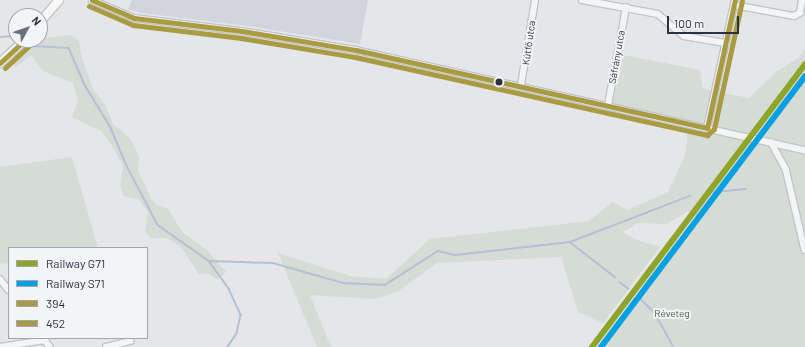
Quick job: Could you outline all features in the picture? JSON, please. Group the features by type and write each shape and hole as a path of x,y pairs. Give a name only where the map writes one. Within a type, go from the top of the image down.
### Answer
{"street":[{"path":"48,13 59,0"},
{"path":"92,0 134,18 319,44 522,85 805,150"},
{"name":"Kútfő utca","path":"522,85 535,0"},
{"path":"582,0 658,14 684,36 726,43"},
{"path":"707,128 734,3 794,16 800,13 802,0"},
{"name":"Sáfrány utca","path":"608,105 626,8"},
{"path":"0,63 16,48"},
{"path":"771,142 786,169 805,250"},
{"path":"0,347 44,339 50,347"},
{"path":"106,347 131,342"}],"shaded area":[{"path":"132,0 368,0 360,44 248,26 141,13 128,9"}],"green space":[{"path":"71,35 79,41 81,55 93,89 105,105 113,124 130,138 139,157 138,170 151,199 157,205 168,209 183,233 207,250 226,272 217,280 209,274 199,274 181,247 167,238 152,238 145,232 148,211 138,199 123,196 120,185 123,166 113,147 101,131 72,117 78,100 73,83 43,71 31,55 16,67 11,62 23,48 48,48 48,38"},
{"name":"Réveteg","path":"805,49 805,347 603,347 646,292 641,287 676,239 682,240 697,218 688,211 667,224 638,223 623,232 634,239 660,247 603,323 578,312 561,257 437,263 397,292 375,299 310,295 331,347 317,347 278,253 350,276 386,279 430,239 589,221 613,202 627,210 668,192 685,156 688,131 608,113 619,54 700,70 703,89 749,98 776,72 798,58"},
{"path":"72,157 98,247 8,247 8,264 0,263 0,167"}],"waterway":[{"path":"0,37 8,36"},
{"path":"48,47 69,48 85,85 111,128 128,168 158,225 209,261 273,263 343,283 385,285 438,251 456,255 570,242 615,277"},
{"path":"713,192 746,189"},
{"path":"570,242 690,196"},
{"path":"209,261 229,289 241,315 237,334 228,347"},
{"path":"620,282 629,289"},
{"path":"641,299 655,313 674,347"}],"rail line":[{"name":"G71","path":"592,347 805,64"},
{"name":"S71","path":"601,347 805,76"}],"transit line":[{"name":"394","path":"92,0 134,18 242,31 356,50 707,128 735,0"},
{"name":"452","path":"89,6 133,25 241,38 355,57 707,135 714,129 742,1"},
{"name":"394","path":"0,63 16,48"},
{"name":"452","path":"5,68 27,48"}]}
